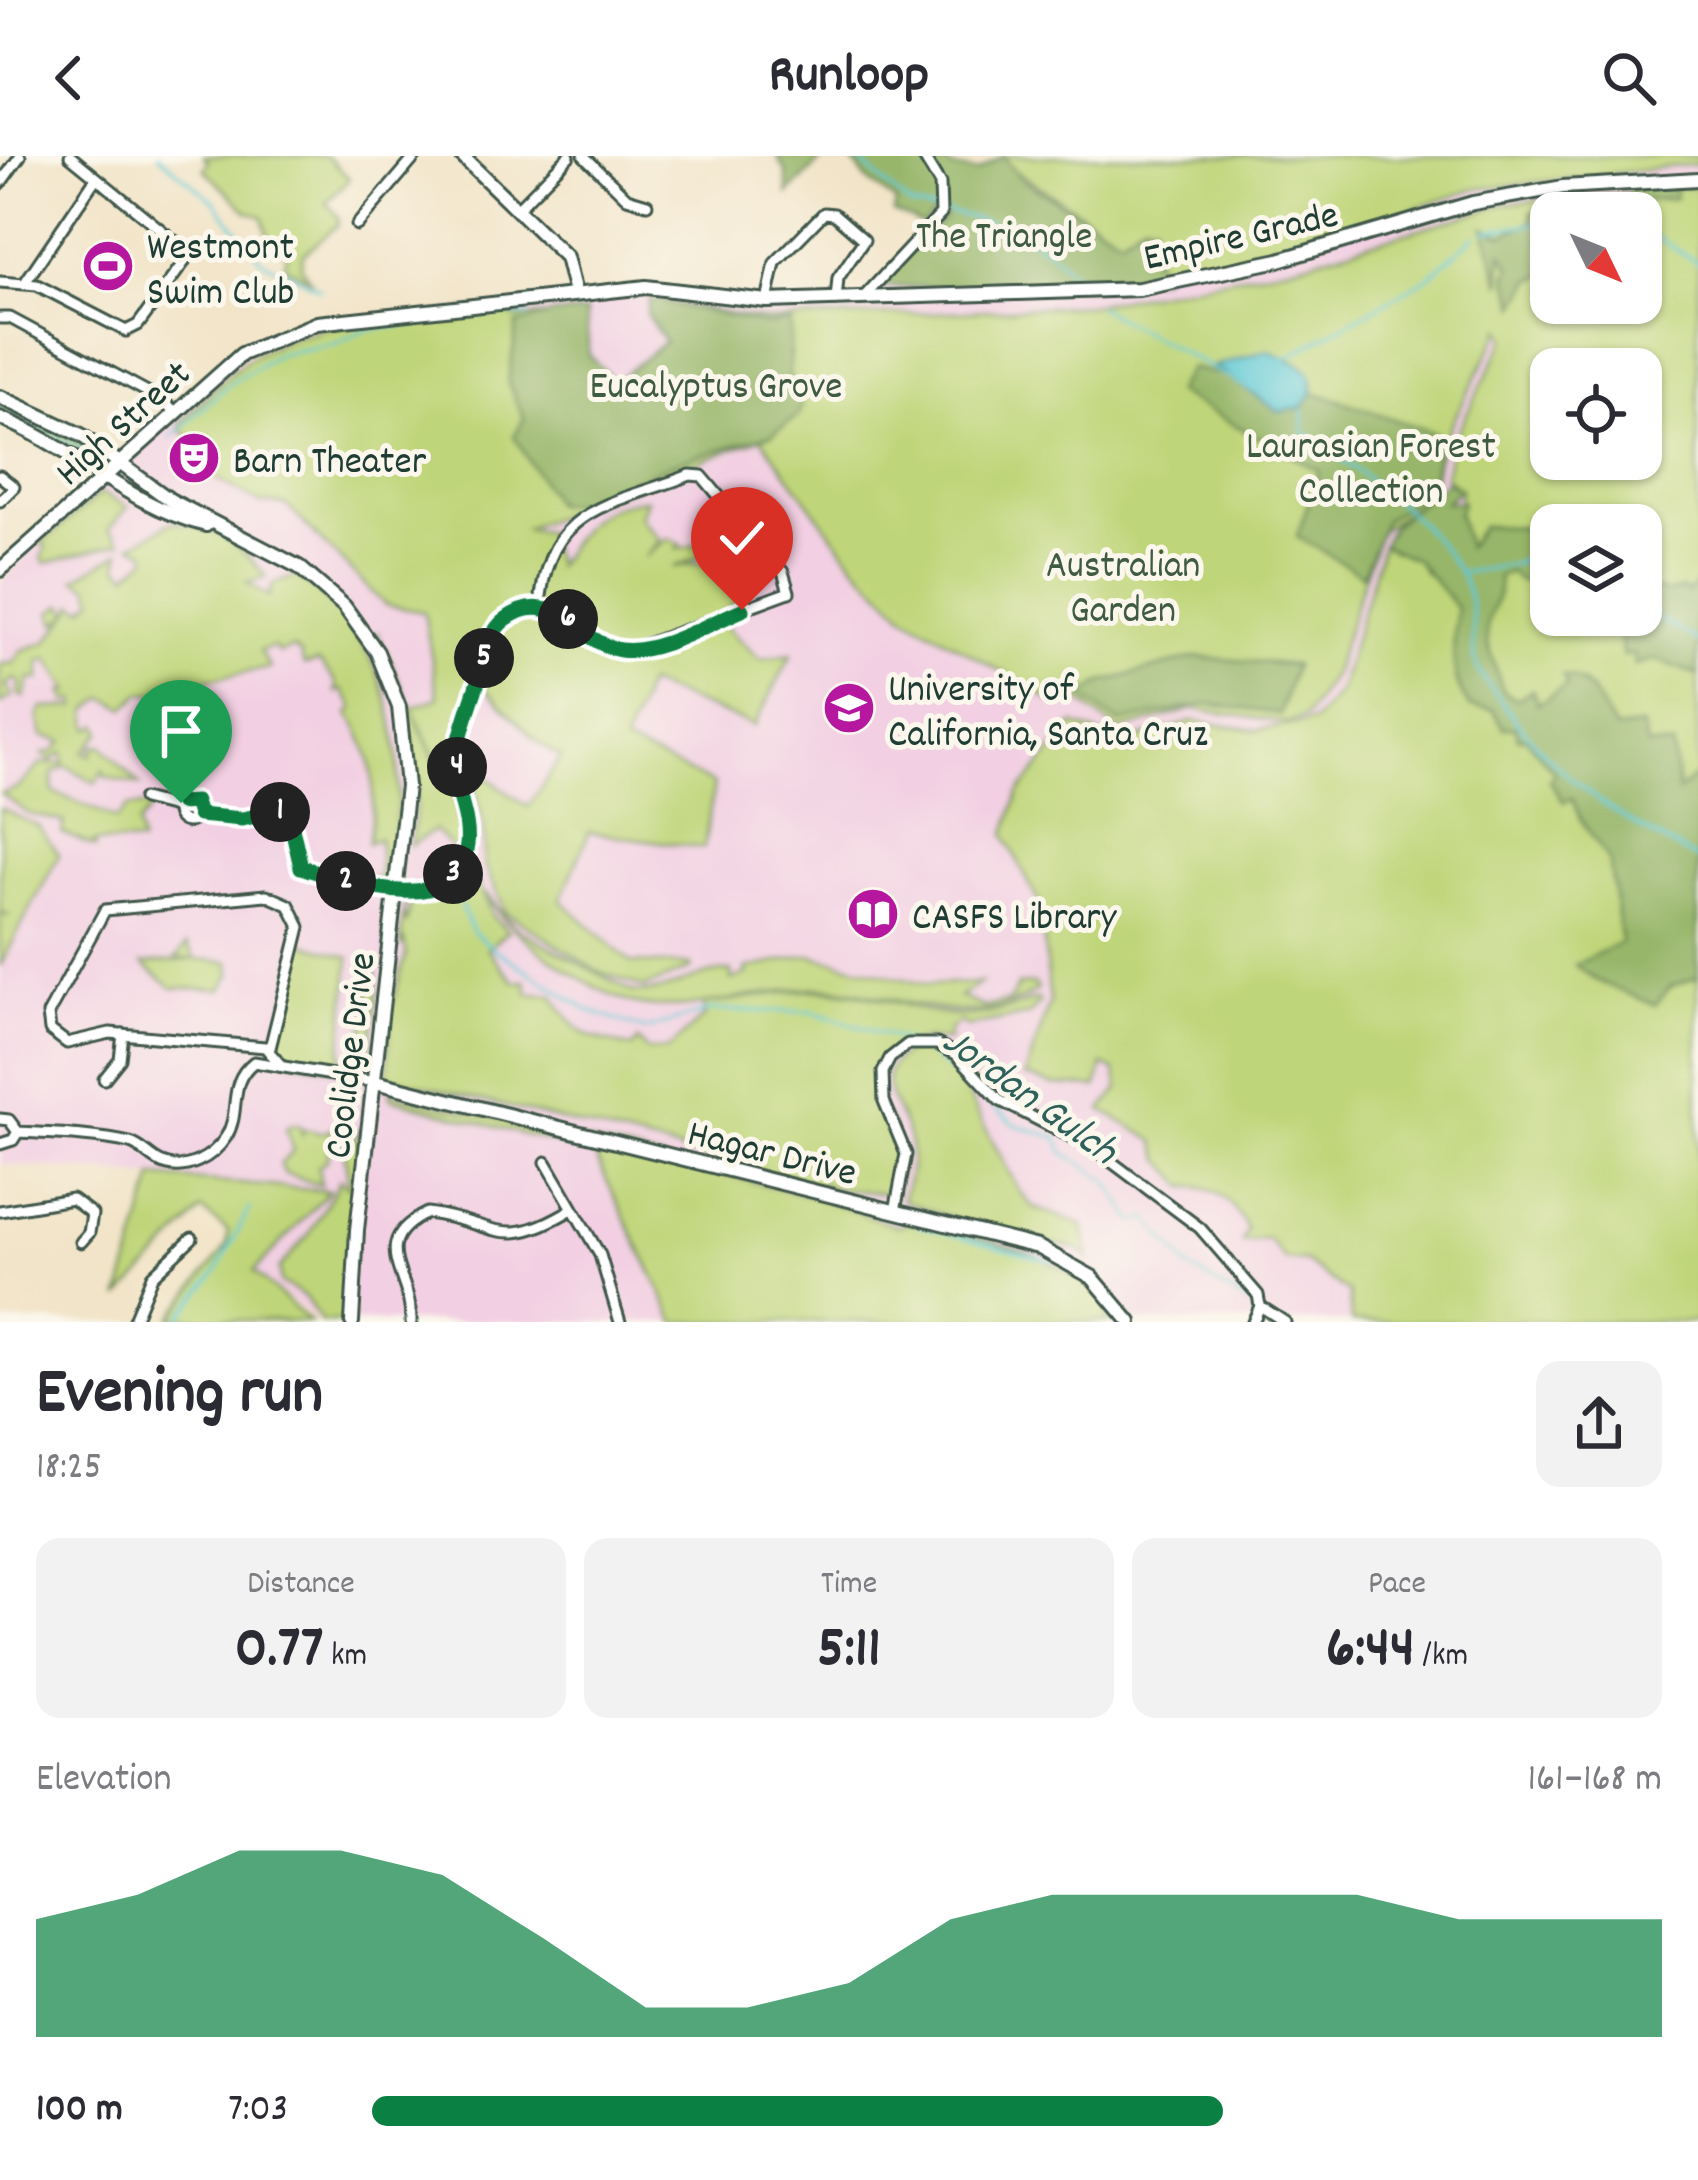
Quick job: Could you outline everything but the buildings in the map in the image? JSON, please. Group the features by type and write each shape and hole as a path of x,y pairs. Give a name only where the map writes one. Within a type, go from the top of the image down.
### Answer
{"main road":[{"path":"462,156 566,257 575,293"},
{"name":"Empire Grade","path":"575,293 646,287 766,302 1139,289 1280,260 1486,200 1579,186 1698,179"},
{"name":"High Street","path":"0,570 242,354 287,330 575,293"},
{"name":"Coolidge Drive","path":"0,397 81,435 213,525 314,579 344,606 377,652 399,707 408,764 352,1322"},
{"name":"Coolidge Drive","path":"0,418 50,441 164,514 213,525"},
{"name":"Hagar Drive","path":"375,1082 1057,1255 1100,1284 1130,1322"}],"street":[{"path":"0,184 20,156"},
{"path":"0,282 26,281 126,332 138,325 184,262 182,247 70,156"},
{"path":"357,225 416,156"},
{"path":"517,209 569,156"},
{"path":"584,156 627,198 647,204"},
{"path":"862,299 942,208 939,179 923,156"},
{"path":"26,281 96,178"},
{"path":"766,302 775,263 824,212 834,214 864,240 838,278 836,300"},
{"path":"0,318 8,316 164,401 175,414"},
{"path":"143,799 178,808 184,822 199,815 242,819 288,810 301,867 369,888 432,887 462,862 468,819 456,778 458,754 490,640 509,617 540,608 560,614 603,645 628,651 789,592 783,572 709,481 690,475 585,512 548,565 540,608"},
{"path":"0,476 14,487 0,501"},
{"path":"270,1048 123,1034 68,1043 48,1023 102,913 266,895 289,905 299,927 270,1048 279,1063"},
{"path":"104,1079 121,1059 123,1034"},
{"path":"895,1211 906,1154 884,1101 883,1072 890,1058 908,1044 938,1044 956,1054 1000,1100 1093,1148 1200,1228 1235,1262 1260,1306 1286,1322"},
{"path":"18,1132 127,1142 166,1166 202,1161 232,1126 235,1086 254,1062 375,1082"},
{"path":"0,1119 12,1122 18,1132"},
{"path":"0,1144 13,1141 18,1132"},
{"path":"546,1162 600,1255 620,1322"},
{"path":"0,1211 71,1199 92,1214 89,1234 81,1242"},
{"path":"411,1322 410,1295 395,1268 394,1248 405,1224 427,1213 508,1235 527,1232 572,1209"},
{"path":"133,1322 152,1276 192,1238"},
{"path":"1253,1322 1260,1306"}],"shaded area":[{"name":"University of California, Santa Cruz","path":"1001,156 1698,156 1698,1322 319,1322 255,1273 327,1191 0,1164 0,584 81,495 224,366 299,330 447,310 640,295 764,312 853,308"}],"green space":[{"path":"204,156 326,156 349,178 327,203 339,218 338,225 303,254 301,266 310,279 285,267 287,250 269,238 263,217 248,212 204,169 208,162"},
{"path":"777,156 825,156 788,194 786,172"},
{"name":"The Triangle","path":"849,156 936,156 939,165 945,160 949,167 976,172 1003,156 1023,180 1120,238 1145,221 1154,223 1158,255 1151,257 1163,270 1162,277 1093,286 876,287 945,217 937,211 923,225 894,212 896,202 866,179"},
{"path":"1003,156 1698,156 1698,164 1477,189 1286,249 1163,270 1150,257 1154,253 1144,221 1120,238 1003,163"},
{"path":"1648,183 1674,188 1676,198 1662,199 1662,192 1627,192"},
{"name":"Australian Garden","path":"1698,186 1698,583 1687,593 1698,610 1698,930 1612,881 1621,942 1671,986 1698,977 1698,1322 1352,1322 1349,1293 1306,1262 1285,1260 1268,1239 1242,1242 1247,1229 1230,1204 1207,1189 1186,1187 1162,1160 1155,1141 1102,1110 1119,1089 1115,1071 1103,1065 1097,1087 1053,1085 1025,1076 1050,1002 1040,905 1005,835 1019,793 1074,724 1122,743 1194,721 1257,730 1314,721 1339,691 1382,545 1416,560 1425,573 1458,513 1460,489 1445,477 1451,444 1506,338 1502,328 1440,446 1432,492 1379,532 1333,674 1305,717 1287,723 1194,709 1118,731 1075,697 1064,695 1055,703 906,616 855,565 761,438 524,529 547,532 555,566 600,512 646,499 640,517 660,540 645,557 668,538 681,544 677,549 709,542 698,558 673,567 708,562 738,602 715,617 760,659 792,654 754,726 647,684 624,743 714,784 704,848 589,832 561,900 631,963 691,965 644,988 598,971 506,912 484,865 484,826 468,763 528,807 561,757 473,678 451,778 445,776 411,708 438,698 424,612 385,605 286,505 260,503 209,474 213,452 180,430 180,423 216,386 256,354 345,324 504,308 513,318 586,312 589,355 615,382 665,342 647,315 650,299 767,321 1090,305 1291,266 1509,203 1530,201 1530,324 1662,324 1662,192 1631,192"},
{"path":"1530,222 1530,283 1517,305 1507,276 1511,266 1502,253 1501,284 1484,227 1503,235"},
{"name":"Eucalyptus Grove","path":"650,299 767,325 791,322 789,374 802,404 798,416 771,435 683,460 579,504 555,504 514,436 524,419 508,383 517,324 553,314 586,312 589,355 615,382 665,342 647,315"},
{"name":"Laurasian Forest Collection","path":"1190,368 1330,397 1440,435 1431,488 1385,520 1363,575 1297,536 1319,471 1175,392"},
{"path":"0,402 76,438 101,461 0,412"},
{"path":"1446,481 1460,489 1445,502 1462,502 1458,513 1467,547 1482,526 1530,531 1530,581 1519,581 1510,572 1498,576 1487,632 1502,691 1517,699 1532,690 1538,704 1567,685 1563,676 1574,679 1590,689 1616,729 1642,726 1647,746 1673,746 1678,791 1698,774 1698,977 1671,986 1655,1005 1595,980 1575,965 1621,942 1609,860 1580,819 1572,798 1564,802 1549,780 1555,773 1525,737 1518,738 1516,727 1503,728 1493,710 1470,707 1458,684 1454,659 1457,608 1416,560 1382,545 1392,526"},
{"path":"101,493 128,507 109,529 121,543 46,563 42,559 46,547 41,543"},
{"path":"172,522 202,528 237,546 266,577 247,582 269,597 273,584 298,576 327,600 369,656 383,686 397,753 396,826 387,882 367,882 380,874 379,838 368,843 372,776 366,745 349,714 354,708 341,689 336,692 336,682 319,662 304,665 301,654 292,648 279,653 274,647 260,651 270,668 194,682 151,752 141,745 160,718 156,694 141,693 126,708 104,698 88,711 90,729 99,725 102,732 84,752 92,755 93,747 102,745 140,785 106,777 103,770 96,783 66,766 53,773 53,792 117,819 128,807 153,806 138,825 141,843 94,842 95,847 62,833 64,822 29,814 1,794 18,788 41,764 64,763 63,752 50,761 43,754 53,752 63,741 43,736 38,716 43,708 76,707 76,700 68,701 63,692 70,692 48,658 40,661 40,679 30,679 25,697 18,694 21,682 14,679 6,685 13,696 0,704 0,664 14,663 22,650 47,642 68,615 56,623 51,612 64,604 69,613 75,604 83,608 94,600 90,587 75,579 121,552 118,566 128,574 147,558 146,551 132,545"},
{"path":"1698,583 1698,675 1654,659 1635,666 1634,654 1623,656 1619,636 1662,636 1662,591 1683,589 1687,593"},
{"path":"377,631 441,775 451,780 462,830 458,854 434,830 410,846 416,805 412,737"},
{"path":"1197,657 1294,665 1280,714 1206,704 1119,723 1082,696 1103,682"},
{"path":"0,808 39,827 59,855 0,966 0,915 7,915 0,911"},
{"path":"467,877 477,882 493,917 508,931 487,949 515,982 526,981 529,994 553,995 584,1033 632,1048 638,1041 647,1050 667,1050 705,1016 703,1004 786,992 866,995 954,1016 1004,1010 1037,999 1040,1003 1029,1015 966,1027 961,1022 949,1030 948,1040 923,1040 890,1053 883,1061 878,1087 881,1114 888,1116 902,1155 895,1195 826,1187 822,1182 821,1187 387,1076 391,1008 406,954 404,938 401,947 403,910 406,924 412,897 404,907 404,900 418,894"},
{"path":"485,893 516,928 632,992 657,991 718,972 731,971 731,979 747,975 746,969 810,955 927,985 980,983 960,997 984,1007 1010,1001 1018,985 1035,984 1038,989 1010,1004 982,1011 954,1011 809,988 699,1005 636,1004 598,988 551,959 509,924"},
{"path":"300,942 350,957 340,1070 283,1059 277,1046"},
{"path":"187,945 196,959 230,962 231,975 222,989 172,988 143,964 194,959 176,958"},
{"path":"374,959 378,991 368,1070 361,1054"},
{"path":"916,1048 947,1055 1019,1191 1033,1207 1083,1225 1089,1259 1079,1250 956,1220 902,1200 910,1144 887,1079 899,1058"},
{"path":"389,1092 818,1198 897,1226 915,1222 1003,1244 1079,1279 1124,1322 1112,1322 1106,1314 1110,1322 676,1322 594,1154 391,1098"},
{"path":"301,1126 302,1134 305,1129 320,1133 333,1129 327,1160 318,1167 321,1185 285,1174 280,1164 293,1151 286,1128"},
{"path":"362,1126 348,1255 347,1322 321,1322 305,1297 281,1283 279,1269 310,1233 340,1180 349,1187 343,1142 352,1143"},
{"path":"154,1177 329,1191 254,1272 310,1322 171,1318 227,1246 228,1231 202,1210 120,1298"}],"water":[{"path":"1269,350 1310,374 1313,393 1302,408 1279,412 1214,366"}],"waterway":[{"path":"159,156 215,202 261,260 320,288"},
{"path":"854,156 910,206 937,211"},
{"path":"946,212 1020,234 1052,254 1079,281"},
{"path":"1486,231 1530,224"},
{"path":"1281,361 1426,279 1475,236"},
{"path":"1662,240 1698,263"},
{"path":"1098,307 1255,392"},
{"path":"171,437 229,384 278,354 337,343 365,330 505,313 528,316"},
{"path":"0,409 86,451"},
{"path":"1303,410 1304,432 1389,495 1445,551 1469,600 1479,671 1526,733 1592,796 1698,859"},
{"path":"1459,573 1530,557"},
{"path":"1662,621 1698,641"},
{"name":"Jordan Gulch","path":"461,906 472,931 496,950 589,1011 645,1030 712,1010 813,1012 906,1041"},
{"name":"Jordan Gulch","path":"920,1047 1016,1125 1058,1138 1063,1152 1108,1181 1134,1222 1148,1219 1189,1268 1256,1308"},
{"path":"176,1322 216,1273 250,1208"},
{"path":"917,1225 1050,1261"}],"place":[{"name":"Westmont Swim Club","path":"108,266"},
{"name":"Barn Theater","path":"194,458"},
{"name":"University of California, Santa Cruz","path":"849,708"},
{"name":"CASFS Library","path":"873,914"}],"route":[{"path":"181,803 195,802 199,815 230,819 288,810 301,867 388,891 432,887 451,877 465,854 468,819 456,778 458,754 490,640 502,621 531,608 549,610 603,645 628,651 742,610"}]}
